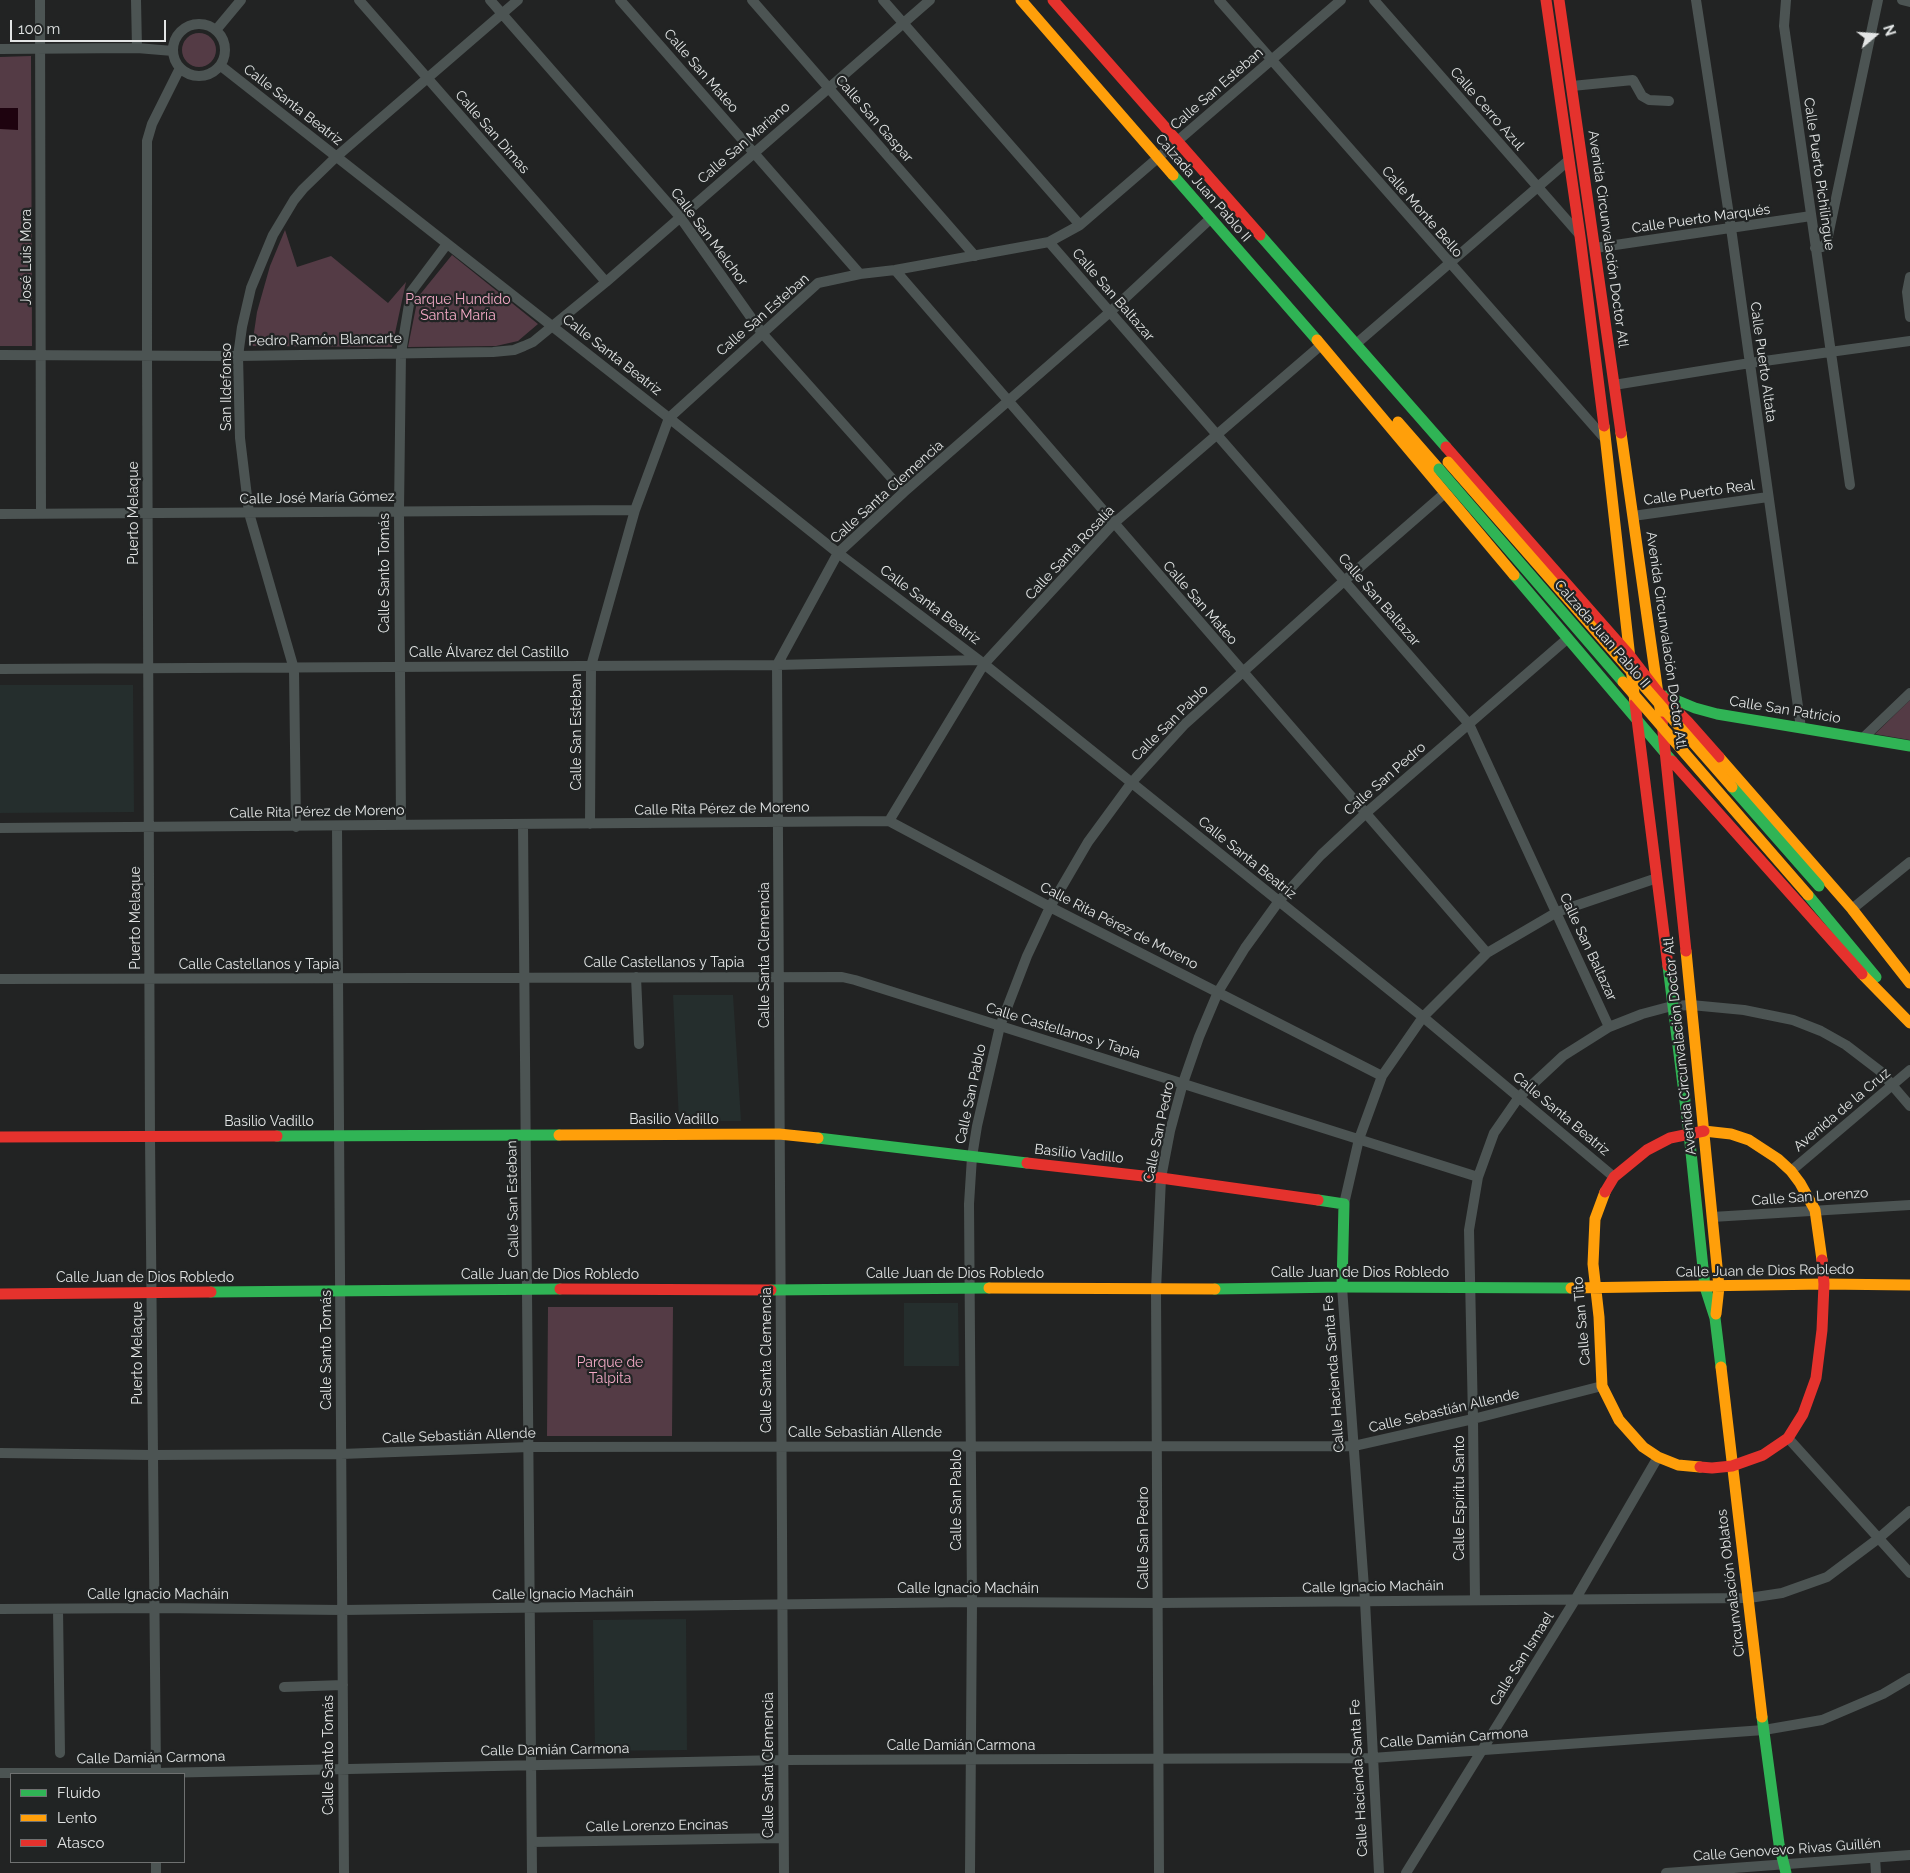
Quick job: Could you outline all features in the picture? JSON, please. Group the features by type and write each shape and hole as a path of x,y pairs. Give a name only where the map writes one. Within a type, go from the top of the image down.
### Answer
{"street":[{"name":"José Luis Mora","path":"40,0 41,513"},
{"path":"136,0 137,48"},
{"path":"216,30 241,0"},
{"name":"Calle San Dimas","path":"359,0 427,80 606,282"},
{"name":"Calle San Melchor","path":"490,0 680,217 762,333 904,492"},
{"name":"San Ildefonso","path":"296,826 294,669 250,513 240,438 238,356 242,327 251,288 273,235 294,200 303,189 336,157 518,0"},
{"name":"Calle San Mateo","path":"620,0 860,274"},
{"name":"Calle San Gaspar","path":"752,0 975,256"},
{"name":"Calle San Baltazar","path":"883,0 1080,225"},
{"name":"Calle San Mariano","path":"553,326 930,0"},
{"name":"Calzada Juan Pablo II","path":"1020,0 1364,396 1567,639 1667,755 1854,966 1907,1020"},
{"name":"Calzada Juan Pablo II","path":"1053,0 1631,657 1658,692 1688,722 1852,909 1910,982"},
{"name":"Calle Monte Bello","path":"1219,0 1449,264 1606,440"},
{"name":"Calle San Esteban","path":"590,824 591,666 635,510 669,418 818,283 860,274 895,270 1049,242 1080,225 1341,0"},
{"name":"Calle Cerro Azul","path":"1374,0 1580,236"},
{"name":"Avenida Circunvalación Doctor Atl","path":"1546,0 1580,236 1606,440 1637,720 1689,1133 1705,1287"},
{"name":"Avenida Circunvalación Doctor Atl","path":"1559,0 1667,755 1719,1287"},
{"name":"Calle Puerto Altata","path":"1696,0 1731,228 1800,728"},
{"name":"Calle Puerto Pichilingue","path":"1786,0 1784,26 1850,485"},
{"path":"1815,248 1822,247 1826,243 1828,236 1878,0"},
{"path":"1902,0 1910,2"},
{"path":"208,25 216,30 222,38 225,47 225,57 220,66 206,76 187,74 180,68 174,57 174,41 180,32 188,26 208,25"},
{"path":"0,49 137,48 173,51"},
{"name":"Calle Santa Beatriz","path":"220,66 553,326 838,553 982,662 1423,1017 1614,1177"},
{"name":"Puerto Melaque","path":"156,1773 156,1608 152,1454 150,1137 147,141 152,124 180,68"},
{"path":"1572,86 1633,80 1642,96 1649,100 1669,101"},
{"path":"1356,344 1569,160"},
{"name":"Calle Puerto Marqués","path":"1595,248 1811,216"},
{"name":"Calle Santa Clemencia","path":"784,1873 777,665 838,553 904,492 1110,312 1210,219"},
{"name":"Calle San Baltazar","path":"1049,242 1469,724 1609,1027"},
{"name":"Calle Santo Tomás","path":"402,825 399,510 400,353 411,292 447,244"},
{"name":"Calle San Mateo","path":"895,270 1113,524 1487,953"},
{"path":"1910,277 1907,292 1910,317"},
{"name":"Pedro Ramón Blancarte","path":"0,355 238,356 514,350 533,342 553,326"},
{"path":"1614,385 1750,363 1910,341"},
{"name":"Calle Santa Rosalía","path":"889,821 982,662 1113,524 1320,346"},
{"name":"Calzada Juan Pablo II","path":"1380,372 1400,406 1444,466 1808,895 1886,989 1907,1020"},
{"name":"Calzada Juan Pablo II","path":"1364,396 1390,413 1444,466 1818,886 1902,973"},
{"name":"Calle San Pablo","path":"970,1873 972,1602 969,1204 972,1157 1000,1026 1027,956 1050,907 1088,842 1132,782 1185,724 1445,493"},
{"name":"Calle Puerto Real","path":"1633,516 1768,497"},
{"name":"Calle José María Gómez","path":"0,514 635,510"},
{"path":"1590,666 1604,663 1610,658 1613,652 1613,637"},
{"name":"Calle San Pedro","path":"1159,1873 1156,1290 1161,1178 1170,1131 1183,1083 1199,1037 1218,992 1245,948 1279,901 1321,855 1366,813 1567,639"},
{"name":"Calle Álvarez del Castillo","path":"0,669 294,669 400,666 777,665 982,662"},
{"name":"Calle San Patricio","path":"1658,692 1704,711 1910,746"},
{"path":"1863,738 1910,694"},
{"path":"1691,781 1694,768 1698,762 1711,757 1718,758"},
{"name":"Calle Rita Pérez de Moreno","path":"0,828 889,821 1050,907 1382,1076"},
{"name":"Calle San Esteban","path":"523,824 532,1873"},
{"name":"Calle Santo Tomás","path":"337,826 344,1873"},
{"path":"1852,909 1910,862"},
{"name":"Calle Hacienda Santa Fe","path":"1379,1873 1365,1601 1342,1287 1344,1204 1359,1139 1382,1076 1423,1017 1487,953 1557,912 1657,878"},
{"path":"636,977 639,1044"},
{"name":"Calle Castellanos y Tapia","path":"0,979 842,978 855,980 1478,1177"},
{"name":"Calle Espíritu Santo","path":"1475,1600 1469,1230 1478,1177 1494,1133 1520,1097 1563,1056 1609,1027 1642,1014 1672,1006 1691,1005 1744,1010 1793,1020 1821,1031 1846,1045 1880,1071 1894,1085 1910,1106"},
{"name":"Avenida de la Cruz","path":"1791,1170 1910,1070"},
{"name":"Calle San Tito","path":"1704,1131 1731,1134 1749,1140 1778,1158 1791,1170 1815,1210 1824,1284 1822,1330 1816,1378 1803,1414 1788,1438 1764,1455 1732,1466 1694,1468 1678,1465 1658,1457 1642,1446 1624,1427 1609,1403 1602,1386 1599,1317 1593,1264 1595,1219 1606,1189 1614,1177 1647,1150 1670,1138 1704,1131"},
{"name":"Basilio Vadillo","path":"0,1137 779,1134 1161,1178 1344,1204"},
{"name":"Calle San Lorenzo","path":"1712,1217 1910,1205"},
{"name":"Calle Juan de Dios Robledo","path":"0,1294 528,1289 780,1290 970,1288 1156,1290 1342,1287 1595,1288 1824,1284 1910,1285"},
{"name":"Circunvalación Oblatos","path":"1705,1287 1715,1318 1778,1844 1779,1869"},
{"name":"Circunvalación Oblatos","path":"1715,1318 1719,1287"},
{"name":"Calle Sebastián Allende","path":"0,1453 341,1454 529,1447 1354,1446 1473,1419 1602,1386"},
{"path":"1788,1438 1910,1573"},
{"name":"Calle San Ismael","path":"1406,1873 1575,1600 1658,1457"},
{"name":"Calle Ignacio Macháin","path":"0,1609 342,1610 972,1602 1158,1603 1749,1598 1782,1593 1827,1577 1879,1538 1910,1511"},
{"path":"58,1609 60,1753"},
{"name":"Calle Damián Carmona","path":"0,1773 156,1773 783,1760 1372,1758 1764,1730 1822,1720 1883,1694 1910,1678"},
{"path":"284,1687 343,1685"},
{"name":"Calle Lorenzo Encinas","path":"532,1842 784,1838"},
{"name":"Calle Genovevo Rivas Guillén","path":"1666,1873 1779,1869 1910,1855"},
{"path":"1874,1858 1876,1873"}],"shaded area":[{"path":"0,108 18,108 18,130 0,129"},
{"path":"0,685 133,685 134,812 0,813"},
{"path":"673,995 733,995 741,1121 679,1121"},
{"path":"904,1303 958,1303 959,1366 904,1366"},
{"path":"686,1619 687,1750 595,1751 593,1620"}],"green space":[{"path":"199,33 206,34 211,38 215,43 215,57 211,62 206,66 199,67 192,66 187,62 183,57 182,50 183,43 187,38 192,34"},
{"path":"31,56 32,346 0,346 0,57"},
{"path":"285,230 297,267 331,256 388,303 406,282 392,347 252,346 257,312 270,266"},
{"name":"Parque Hundido Santa María","path":"452,255 538,324 518,341 496,346 408,347 418,297"},
{"path":"1910,700 1910,740 1875,734"},
{"name":"Parque de Talpita","path":"548,1307 673,1307 672,1436 547,1436"}],"traffic: fast":[{"path":"1173,175 1317,340"},
{"path":"1260,235 1446,447"},
{"path":"1439,469 1623,682"},
{"path":"1514,575 1672,761"},
{"path":"1666,696 1695,708 1717,714 1910,746"},
{"path":"1732,787 1819,886"},
{"path":"1808,895 1876,977"},
{"path":"1668,966 1689,1133 1705,1287 1715,1318 1721,1367"},
{"path":"277,1136 559,1135"},
{"path":"818,1138 1027,1163"},
{"path":"1318,1200 1344,1204 1342,1287"},
{"path":"1215,1289 1342,1287 1571,1288"},
{"path":"771,1290 989,1288"},
{"path":"211,1292 560,1289"},
{"path":"1762,1717 1779,1844 1786,1873"}],"traffic: slow":[{"path":"1021,0 1173,175"},
{"path":"1317,340 1514,575"},
{"path":"1398,422 1439,469"},
{"path":"1604,426 1635,703"},
{"path":"1621,433 1662,722"},
{"path":"1448,462 1732,787"},
{"path":"1623,682 1808,895"},
{"path":"1719,757 1852,909 1910,983"},
{"path":"1686,951 1719,1287 1716,1314"},
{"path":"1862,974 1910,1023"},
{"path":"1704,1131 1731,1134 1749,1140 1778,1159 1791,1171 1815,1210 1822,1260"},
{"path":"559,1135 779,1134 818,1138"},
{"path":"1605,1192 1595,1219 1593,1264 1599,1317 1602,1386 1619,1420 1643,1447 1658,1457 1678,1465 1700,1467"},
{"path":"1571,1288 1824,1284 1910,1285"},
{"path":"989,1288 1215,1289"},
{"path":"1721,1367 1762,1717"}],"traffic: jam":[{"path":"1053,0 1260,235"},
{"path":"1546,0 1580,236 1604,426"},
{"path":"1559,0 1621,433"},
{"path":"1446,447 1631,657 1658,692 1719,757"},
{"path":"1635,703 1668,966"},
{"path":"1662,722 1686,951"},
{"path":"1672,761 1862,974"},
{"path":"1605,1192 1614,1177 1647,1150 1670,1138 1704,1131"},
{"path":"0,1137 277,1136"},
{"path":"1027,1163 1161,1178 1318,1200"},
{"path":"1700,1467 1732,1466 1763,1455 1788,1438 1803,1414 1816,1378 1822,1330 1824,1284 1822,1260"},
{"path":"560,1289 771,1290"},
{"path":"0,1294 211,1292"}]}
